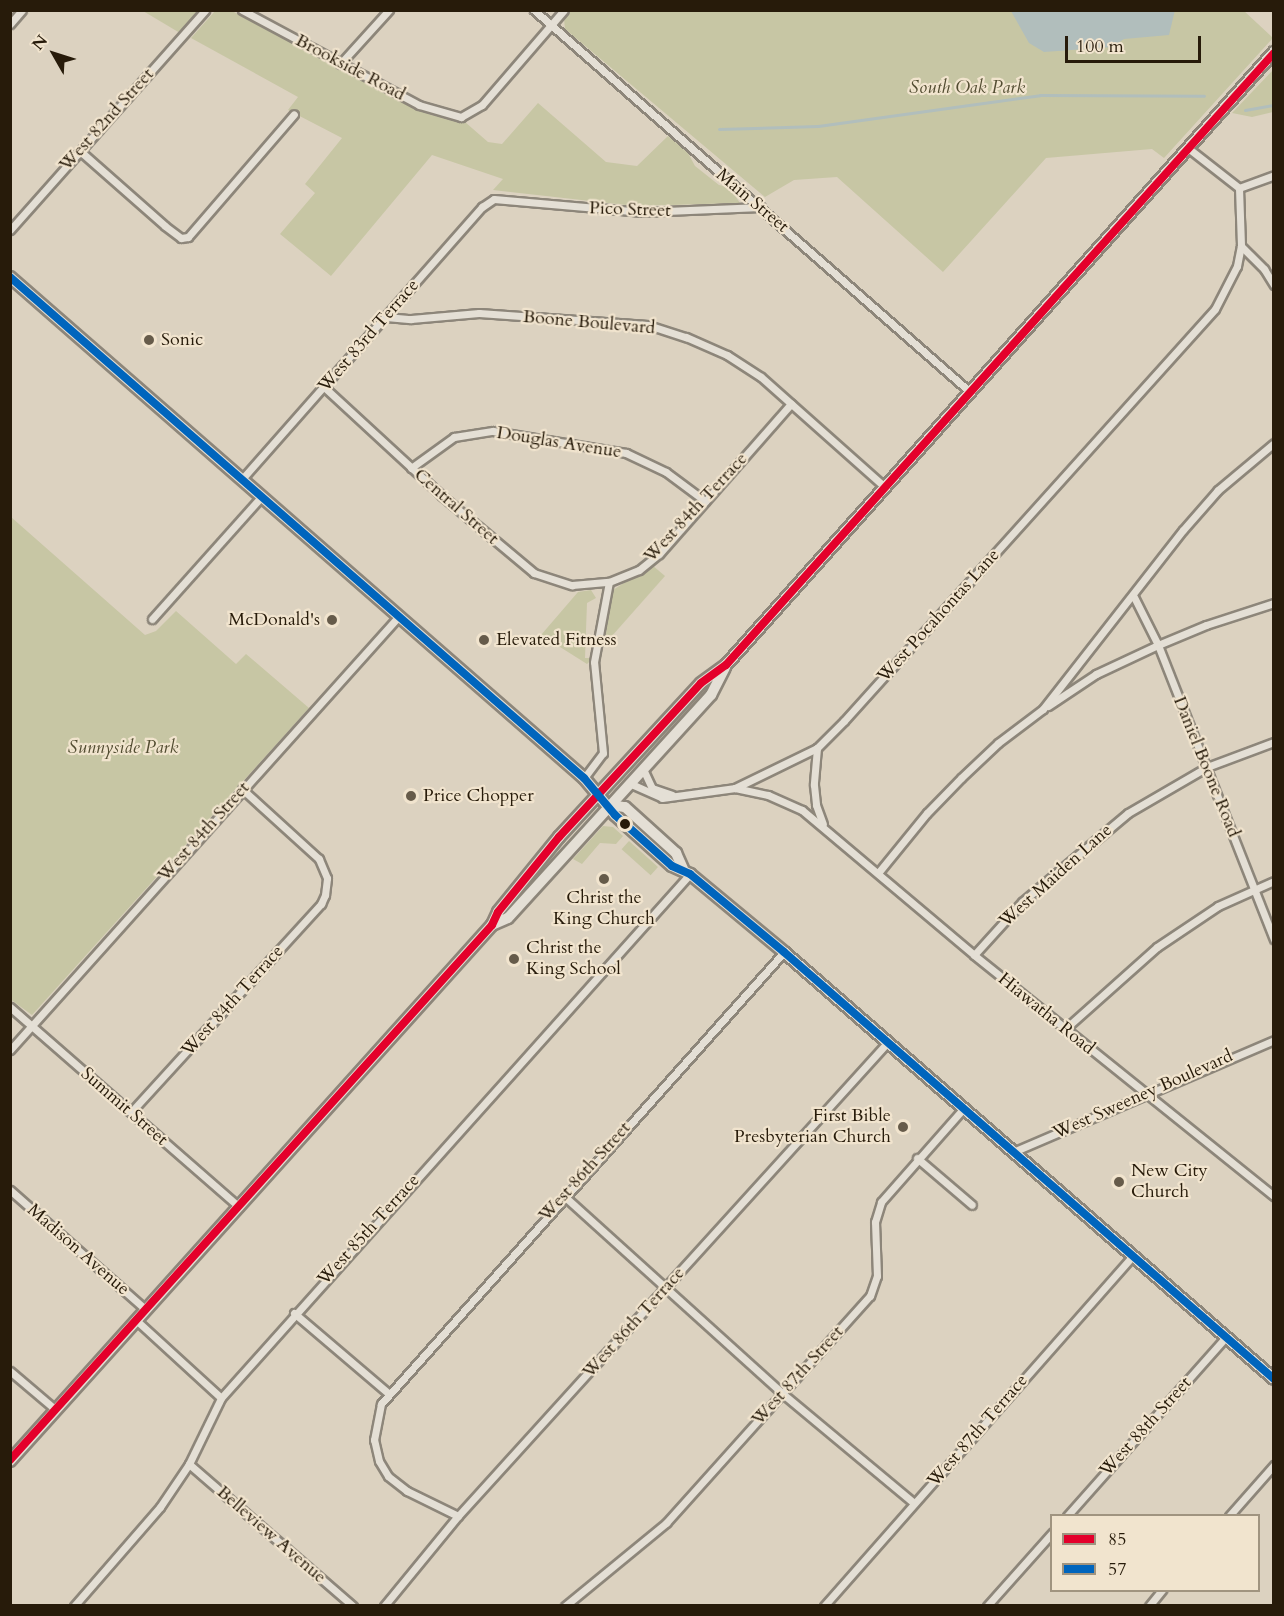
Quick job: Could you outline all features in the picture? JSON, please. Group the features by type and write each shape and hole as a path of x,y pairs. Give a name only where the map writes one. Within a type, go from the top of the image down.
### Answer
{"main road":[{"path":"10,1461 492,925 498,912 599,794 701,683 726,665 1274,52"},
{"path":"10,277 584,778 610,805 625,807 676,853 687,872 784,952 1274,1379"},
{"path":"492,925 508,918 711,694 726,665"}],"street":[{"path":"10,24 22,10"},
{"name":"West 82nd Street","path":"10,230 205,10"},
{"name":"Brookside Road","path":"242,10 419,105 461,117 482,105 551,25"},
{"path":"340,64 389,10"},
{"name":"Main Street","path":"534,10 970,392"},
{"path":"551,25 564,10"},
{"path":"80,151 165,226 181,238 188,237 294,114"},
{"path":"1188,148 1239,188 1274,175"},
{"name":"West Pocahontas Lane","path":"735,788 817,748 1215,309 1237,266 1241,246 1239,188"},
{"name":"Pico Street","path":"499,199 642,212 761,207"},
{"name":"West 83rd Terrace","path":"242,479 482,207 499,199"},
{"path":"1241,246 1264,269 1274,285"},
{"name":"Boone Boulevard","path":"386,317 411,319 479,313 648,325 686,337 727,355 791,404 885,487"},
{"name":"Central Street","path":"324,387 411,468 534,573 572,585 609,582"},
{"name":"West 84th Terrace","path":"609,582 639,570 659,554 791,404"},
{"name":"Douglas Avenue","path":"411,468 454,437 493,431 626,453 666,472 705,501"},
{"path":"1043,710 1134,597 1183,530 1218,490 1272,446"},
{"path":"152,619 262,496"},
{"path":"584,778 603,753 594,662 609,582"},
{"name":"Daniel Boone Road","path":"1134,597 1158,645 1274,939"},
{"path":"879,873 954,785 998,743 1043,710 1096,674 1158,645 1274,603"},
{"name":"West 84th Street","path":"10,1050 399,616"},
{"name":"West Maiden Lane","path":"974,955 1022,902 1083,846 1162,790 1207,767 1274,742"},
{"path":"817,748 815,795 824,825"},
{"path":"643,768 652,788 672,795"},
{"name":"Hiawatha Road","path":"629,783 655,798 735,788 768,795 824,825 974,955 1274,1196"},
{"name":"West 84th Terrace","path":"131,1112 321,904 326,884 319,859 242,789"},
{"name":"West 85th Terrace","path":"74,1605 135,1539 189,1464 221,1398 687,872"},
{"path":"1065,1029 1157,947 1218,906 1274,881"},
{"name":"West 86th Street","path":"388,1393 784,952"},
{"name":"Summit Street","path":"10,1006 239,1207"},
{"name":"West Sweeney Boulevard","path":"1013,1152 1274,1040"},
{"name":"West 86th Terrace","path":"384,1605 458,1516 887,1043"},
{"name":"West 87th Street","path":"565,1605 666,1522 870,1296 877,1276 875,1222 881,1202 917,1158 963,1109"},
{"path":"917,1158 972,1205"},
{"name":"Madison Avenue","path":"10,1190 146,1310"},
{"path":"564,1196 783,1394 914,1503"},
{"name":"West 87th Terrace","path":"824,1605 1132,1257"},
{"path":"294,1313 388,1393 375,1422 379,1461 388,1476 407,1491 458,1516"},
{"name":"Madison Avenue","path":"136,1320 221,1398"},
{"name":"West 88th Street","path":"1068,1514 1225,1338"},
{"path":"10,1371 56,1410"},
{"name":"Belleview Avenue","path":"189,1464 353,1605"},
{"path":"1230,1514 1274,1465"},
{"path":"987,1605 1050,1535"},
{"path":"1149,1605 1160,1592"}],"green space":[{"name":"South Oak Park","path":"572,10 1243,10 1273,38 1164,158 1152,149 1046,158 943,272 837,177 794,180 765,197 565,29 564,19"},
{"path":"143,11 201,11 180,33"},
{"path":"215,11 232,11 431,115 465,122 488,142 502,144 538,103 606,162 637,166 668,136 688,153 695,166 719,185 729,187 740,203 635,206 493,190 503,179 432,155 331,276 280,234 315,193 305,184 342,138 288,110 298,97 191,38"},
{"path":"1273,70 1273,112 1252,117 1232,113"},
{"name":"Sunnyside Park","path":"11,517 145,635 156,631 176,611 236,664 246,654 309,708 32,1015 10,999"},
{"path":"652,565 665,576 604,645 613,590"},
{"path":"591,590 596,598 587,603 585,658 593,658 587,664 541,635 578,592"},
{"path":"603,826 613,827 623,836 616,844 600,843 582,864 573,859"},
{"path":"629,841 658,867 651,875 622,849"}],"shaded area":[{"path":"1175,10 1169,35 1124,39 1112,47 1044,52 1029,43 1011,11"}],"waterway":[{"path":"719,129 818,126 1040,95 1204,96"},
{"path":"1245,110 1274,105"}],"transit line":[{"name":"85","path":"10,1460 492,925 498,912 559,837 701,683 726,665 1274,53"},
{"name":"57","path":"10,277 584,778 615,815 672,866 690,874 784,952 1274,1379"}],"place":[{"name":"Sonic","path":"149,340"},
{"name":"McDonald's","path":"332,620"},
{"name":"Elevated Fitness","path":"484,640"},
{"name":"Price Chopper","path":"411,796"},
{"name":"Christ the King Church","path":"604,879"},
{"name":"Christ the King School","path":"514,959"},
{"name":"First Bible Presbyterian Church","path":"903,1127"},
{"name":"New City Church","path":"1119,1182"}]}
